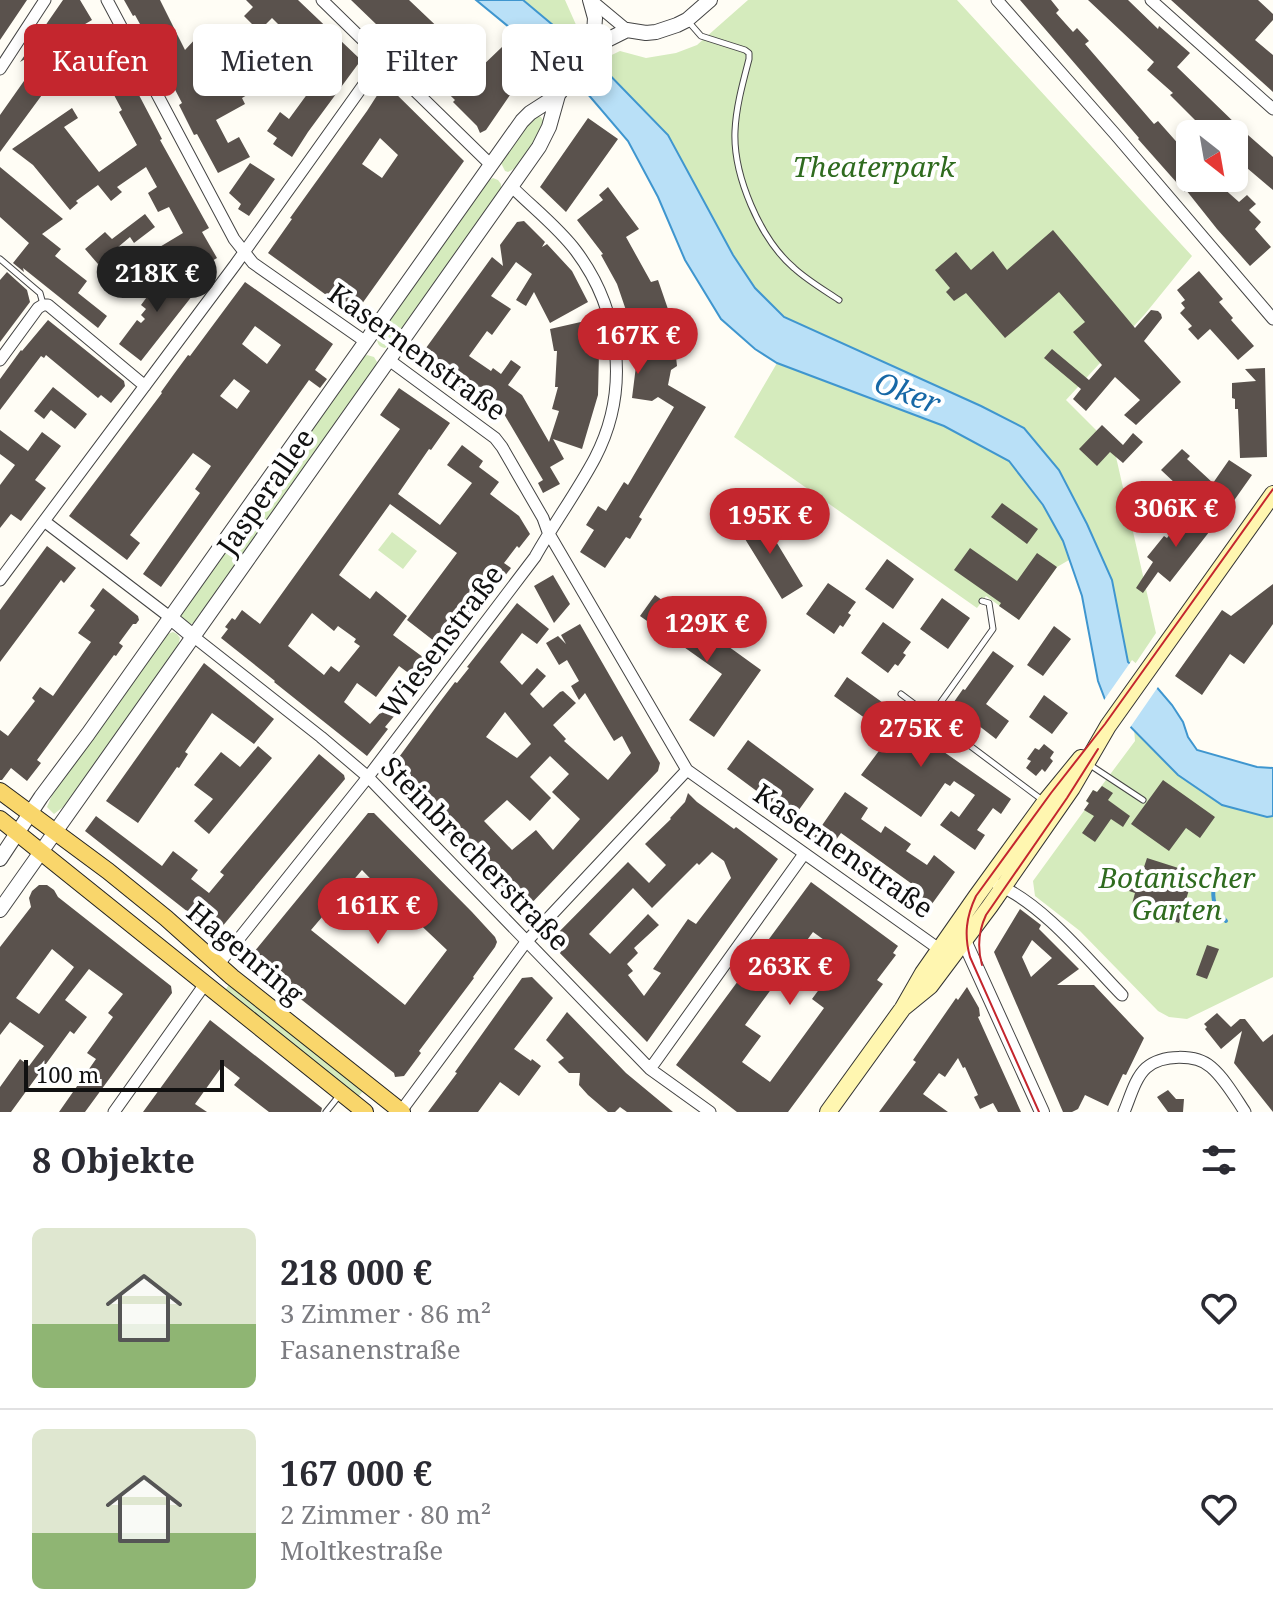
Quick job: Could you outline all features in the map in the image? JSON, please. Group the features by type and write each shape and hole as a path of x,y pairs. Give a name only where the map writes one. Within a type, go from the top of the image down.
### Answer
{"main road":[{"path":"828,1112 903,1008 923,973 964,941 996,884 1273,494"},
{"path":"1051,806 1087,763 1108,726"},
{"name":"Hagenring","path":"0,791 166,918 218,965 402,1112"},
{"name":"Hagenring","path":"0,819 365,1112"},
{"path":"946,954 957,925 996,884"}],"street":[{"path":"0,69 45,0"},
{"name":"Kasernenstraße","path":"107,0 234,239 253,263 495,438 687,770 946,954"},
{"path":"322,0 358,35"},
{"path":"590,0 627,30 646,33 667,29 687,20 710,0"},
{"path":"590,0 595,24"},
{"path":"997,0 1273,319"},
{"path":"1151,0 1273,109"},
{"name":"Jasperallee","path":"612,38 627,30"},
{"path":"0,580 244,252 358,93"},
{"path":"420,96 511,186"},
{"name":"Jasperallee","path":"0,859 522,121 556,96"},
{"name":"Jasperallee","path":"0,910 545,137 558,96"},
{"name":"Wiesenstraße","path":"218,965 368,777 535,557 597,455 611,419 617,383 613,330 599,286 560,232 511,186"},
{"path":"0,360 38,308 48,305 145,386"},
{"name":"Steinbrecherstraße","path":"44,521 171,618 368,777 650,1069 710,1112"},
{"path":"402,1112 526,942 687,770"},
{"path":"650,1069 804,854"},
{"path":"996,884 1049,921 1122,995"},
{"path":"957,925 1042,1112"},
{"path":"114,1112 205,984"},
{"path":"1124,1112 1145,1068 1171,1058 1187,1057 1210,1066 1245,1112"}],"lane":[{"path":"687,20 701,36 749,53 735,132 739,166 753,210 780,255 839,300"},
{"path":"0,259 40,293 43,305"},
{"path":"931,716 993,629 989,603 982,601"},
{"path":"901,694 1051,806"},
{"path":"1087,763 1143,800"},
{"path":"326,1112 341,1093"}],"green space":[{"path":"523,0 565,0 576,24 552,24"},
{"name":"Theaterpark","path":"748,0 957,0 1192,256 1145,314 1066,400 1114,448 1156,633 1133,667 1128,662 1112,580 1087,524 1059,470 1025,429 784,317 755,288 733,255 666,134 612,78 612,55 620,51 646,58 676,53 697,45"},
{"path":"538,116 544,122 529,150 514,169 505,171 501,163 503,158 522,131"},
{"path":"493,178 501,184 501,190 393,342 385,348 380,346 377,337 486,182"},
{"path":"367,355 377,362 375,369 196,622 188,625 181,619 181,613 361,358"},
{"path":"777,363 944,426 1009,461 1043,505 1063,541 1069,560 1057,567 1019,620 986,596 977,608 734,437"},
{"path":"392,532 417,551 403,569 378,550"},
{"path":"173,632 180,638 178,646 67,804 54,814 47,807 52,795 165,635"},
{"name":"Botanischer Garten","path":"1134,728 1178,775 1222,805 1273,816 1273,977 1187,1019 1169,1017 1158,1011 1080,931 1035,896 1033,881 1089,804 1086,801 1093,790 1097,792 1135,741"},
{"path":"229,984 363,1091 358,1097 225,991"}],"water":[{"path":"476,0 523,0 552,24 505,24"},
{"name":"Oker","path":"612,77 668,135 733,255 755,288 784,317 1024,428 1059,470 1112,580 1128,662 1154,684 1172,705 1197,750 1257,767 1273,768 1273,816 1222,805 1178,775 1106,702 1098,681 1082,596 1063,541 1043,505 1009,461 944,426 777,363 755,349 721,319 685,260 658,197 628,141 590,96 612,96"}],"pier":[{"path":"1132,660 1160,684 1129,729 1102,703"}],"building":[{"path":"0,0 27,0 0,40"},
{"path":"63,0 80,0 92,20 85,24 46,24"},
{"path":"124,0 160,0 172,24 140,24"},
{"path":"246,0 298,0 323,24 278,24 272,18 266,24 252,24 244,16 253,7"},
{"path":"351,0 409,0 434,24 376,24"},
{"path":"1020,0 1051,0 1059,10 1056,13 1073,32 1077,28 1089,41 1085,44 1154,124 1158,121 1176,141 1176,182"},
{"path":"1088,0 1128,0 1158,29 1159,26 1190,53 1177,67 1232,120 1195,120 1170,95 1173,93 1147,70 1154,62"},
{"path":"1171,0 1258,0 1273,14 1273,20 1255,40 1273,55 1273,92"},
{"path":"177,34 185,50 193,41 193,96 245,96 242,98 245,104 216,120 228,143 239,137 250,157 218,173 197,134 194,135 179,105 182,103 177,94"},
{"path":"342,42 358,57 358,64 342,86"},
{"path":"502,47 502,96 509,96 486,130 480,133 453,102 455,100 451,96 486,96 486,62"},
{"path":"24,81 24,96 41,96 0,152 0,115"},
{"path":"115,96 139,96 209,228 202,232 217,258 196,270 187,252 166,264 153,251 183,233 169,207 158,212 148,193 157,187 146,167 117,187 122,192 111,201 98,185 76,201 78,203 70,210 33,165 12,149 72,108 78,118 64,127 99,172 137,145 119,112 122,110"},
{"path":"306,96 334,96 292,157 273,144 277,138 267,131 280,112 289,119"},
{"path":"377,96 398,96 464,161 354,315 268,253","holes":["380,138 398,155 382,178 362,164"]},
{"path":"588,118 618,139 566,212 540,187"},
{"path":"1248,135 1273,157 1273,190 1248,169"},
{"path":"250,163 275,179 249,216 238,209 241,204 229,193"},
{"path":"0,167 63,219 42,234 61,249 55,256 87,281 78,293 107,316 98,328 13,263 29,243 0,217"},
{"path":"608,187 639,229 626,237 651,282 658,280 671,311 677,366 671,370 668,385 706,407 639,517 642,519 630,539 626,537 605,568 580,552 594,530 586,525 598,506 606,511 624,482 628,485 674,407 658,397 652,401 632,398 637,358 633,359 630,322 603,254 577,220 603,200 599,195"},
{"path":"1188,192 1228,192 1239,202 1247,195 1256,204 1249,210 1261,222 1255,229 1271,247 1250,266"},
{"path":"145,214 155,227 134,243 130,237 98,264 85,249 105,232 112,239"},
{"path":"524,221 545,242 542,247 547,244 572,271 588,302 550,323 534,292 526,306 516,300 532,274 516,262 491,296 511,309 492,335 487,331 469,356 501,374 511,360 521,367 508,385 522,395 549,442 559,411 552,409 558,387 555,387 557,351 554,351 550,329 594,319 599,353 598,395 582,449 553,439 564,459 550,467 560,484 543,493 538,483 543,480 504,414 501,419 418,359 492,257 503,266 500,245 517,222"},
{"path":"1053,230 1135,328 1151,310 1161,314 1162,318 1144,341 1181,382 1136,425 1124,415 1140,400 1115,377 1086,411 1073,399 1081,389 1044,358 1052,349 1089,380 1102,365 1073,332 1085,322 1059,292 1005,338 966,293 954,301 946,292 950,288 935,270 956,252 971,270 993,251 1007,270"},
{"path":"167,270 196,291 141,361 119,344 137,320 141,323 145,319 141,315 146,309 141,305"},
{"path":"1199,271 1223,299 1219,302 1233,318 1231,320 1254,346 1238,360 1210,329 1198,340 1188,329 1192,326 1180,313 1185,308 1181,303 1185,300 1177,290"},
{"path":"7,272 27,290 30,302 0,342 0,280"},
{"path":"245,282 333,344 315,370 327,379 320,388 309,380 161,587 143,574 200,493 195,489 211,466 193,453 130,535 140,543 127,560 69,516","holes":["255,326 281,345 267,364 242,344","234,379 250,391 237,409 220,396"]},
{"path":"48,320 124,381 125,386 111,403 101,395 98,398 46,355 44,358 41,356 0,410 0,379"},
{"path":"1265,368 1267,457 1240,458 1238,409 1235,409 1235,399 1232,398 1232,383 1256,381 1245,369"},
{"path":"53,387 87,414 75,429 51,410 44,419 34,411"},
{"path":"399,388 450,423 398,494 440,525 472,483 447,465 462,445 483,461 479,467 499,482 490,494 519,516 530,534 504,563 511,568 447,651 407,620 457,553 390,504 339,575 370,599 376,591 407,616 393,635 435,666 422,683 399,666 376,697 357,683 344,702 370,724 392,700 401,708 367,756 221,638 228,629 225,627 242,610 260,624 400,429 380,415","holes":["312,613 334,631 338,626 356,639 354,642 360,646 339,672 331,666 324,675 288,646"]},
{"path":"1102,425 1123,445 1133,433 1143,442 1123,463 1110,452 1097,466 1079,449"},
{"path":"0,430 28,451 42,432 61,446 35,480 46,488 21,521 11,514 0,528 0,485 15,465 0,454"},
{"path":"1182,449 1190,456 1187,459 1213,483 1229,460 1252,475 1228,509 1202,490 1192,499 1161,470"},
{"path":"1002,503 1038,529 1027,544 991,517"},
{"path":"1190,509 1213,527 1170,582 1158,572 1143,593 1136,588 1153,562 1147,557"},
{"path":"758,512 803,586 782,599 737,526"},
{"path":"47,546 76,568 64,583 61,580 0,662 0,610"},
{"path":"970,548 1017,581 1037,553 1057,567 1019,620 999,606 1001,603 954,570"},
{"path":"887,559 914,579 893,609 865,589"},
{"path":"553,575 570,604 554,623 534,586"},
{"path":"828,583 856,602 843,627 840,625 834,634 806,614"},
{"path":"1273,584 1273,624 1244,664 1230,654 1202,695 1175,676 1222,610 1231,616"},
{"path":"103,588 139,620 119,643 123,646 116,656 37,760 41,763 27,781 11,768 0,780 0,730 8,736 35,701 32,698 40,687 53,696 91,642 78,633 95,610 90,606"},
{"path":"655,595 715,638 718,634 727,640 725,644 761,670 714,737 689,720 722,674 640,616"},
{"path":"942,598 970,618 948,649 920,629"},
{"path":"517,603 549,629 537,644 522,633 500,662 522,685 537,668 546,676 530,694 543,708 563,691 576,703 553,725 566,739 564,741 608,780 631,753 622,736 614,741 585,693 579,700 571,686 579,681 567,660 559,665 546,643 558,636 566,644 561,635 580,624 660,763 658,771 525,910 388,772","holes":["505,712 531,744 517,758 486,737","550,756 569,774 552,792 580,819 553,850 536,830 512,850 484,821 507,800 530,821 551,798 530,777"]},
{"path":"883,622 911,642 898,666 895,664 888,673 861,653"},
{"path":"1054,626 1071,639 1043,676 1027,665"},
{"path":"993,651 1014,666 986,704 1009,721 996,739 974,722 971,725 949,709"},
{"path":"204,663 274,719 254,744 212,713 185,752 188,754 179,768 138,823 106,801"},
{"path":"847,677 900,715 897,719 1011,799 1001,814 993,808 977,830 985,835 975,850 940,825 951,811 959,817 975,795 954,781 950,786 945,783 921,817 861,775 890,736 834,696"},
{"path":"1044,695 1068,713 1052,734 1029,717"},
{"path":"748,740 814,789 793,818 727,769"},
{"path":"1044,744 1054,752 1050,758 1053,761 1045,772 1042,769 1036,776 1026,768 1031,761 1027,759 1035,748 1039,750"},
{"path":"258,746 272,758 209,834 194,821 213,799 194,785 221,752 240,767"},
{"path":"319,754 345,779 216,934 85,831 96,816 162,866 173,851 198,870 191,879 209,893 224,875 220,872"},
{"path":"1163,780 1215,817 1200,838 1186,828 1169,851 1131,824"},
{"path":"1102,786 1113,793 1108,800 1130,816 1123,827 1111,819 1095,842 1082,833 1094,816 1084,810 1093,790 1097,792"},
{"path":"845,792 868,808 861,819 881,833 885,826 911,844 906,851 927,865 934,855 955,872 924,915 908,903 919,889 841,833 830,848 814,837"},
{"path":"688,793 778,859 647,1042 549,942 628,862 649,883 666,865 645,844 685,802","holes":["712,852 724,861 731,878 696,924 688,919 653,969 661,973 644,996 628,975 633,971 627,964 638,953 634,948 659,925 648,914 610,954 589,934 633,888 652,908"]},
{"path":"368,813 374,813 472,912 497,942 404,1076 395,1077 394,1073 249,958","holes":["362,870 390,899 397,892 415,910 410,915 447,950 405,1005 311,930"]},
{"path":"1147,858 1194,873 1179,923 1131,908 1135,893 1129,891 1135,871 1142,873"},
{"path":"811,882 898,946 893,953 896,955 877,980 883,984 788,1112 737,1112 676,1065","holes":["813,932 845,955 841,960 844,962 827,987 823,984 812,999 824,1008 770,1082 742,1062 761,1036 745,1025"]},
{"path":"39,885 47,885 171,986 172,993 85,1112 59,1112 96,1059 87,1053 113,1017 108,1013 123,994 89,969 65,1000 87,1017 74,1034 70,1031 11,1112 0,1112 0,1087 20,1059 29,1066 44,1046 10,1022 0,1035 0,947 31,907 29,898","holes":["52,949 74,967 39,1014 16,998"]},
{"path":"1020,909 1041,925 1039,929 1079,969 1057,985 1094,985 1144,1038 1108,1106 1085,1095 1078,1109 1063,1112 994,952","holes":["1032,940 1052,958 1031,977 1022,957"]},
{"path":"1207,945 1219,949 1207,979 1196,975"},
{"path":"532,977 553,998 514,1049 541,1066 519,1096 500,1082 478,1112 428,1112 522,978"},
{"path":"967,987 979,1008 978,1017 1021,1112 998,1112 993,1103 980,1109 974,1097 978,1095 958,1058 945,1077 939,1073 923,1094 948,1112 879,1112 916,1062 913,1060 956,998 958,1000"},
{"path":"567,1012 626,1073 673,1112 627,1112 620,1107 615,1112 608,1112 588,1095 579,1085 580,1073 569,1073 558,1062 564,1058 546,1040"},
{"path":"1217,1013 1231,1027 1240,1019 1245,1019 1263,1042 1273,1034 1273,1112 1234,1063 1242,1031 1221,1049 1205,1029 1204,1024"},
{"path":"210,1020 322,1108 321,1112 269,1112 234,1085 240,1078 223,1065 195,1104 207,1112 143,1112"},
{"path":"1168,1090 1176,1099 1184,1099 1183,1112 1168,1112 1157,1097"}],"waterway":[{"path":"1215,875 1214,900 1226,921"}],"tram line":[{"path":"1039,1112 970,957 968,919 976,896 1105,724 1273,489"},
{"path":"982,965 979,940 986,915 1098,749"}]}
